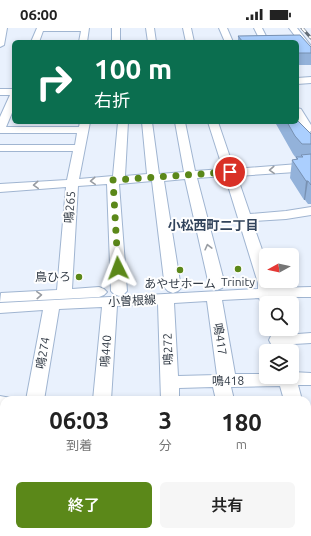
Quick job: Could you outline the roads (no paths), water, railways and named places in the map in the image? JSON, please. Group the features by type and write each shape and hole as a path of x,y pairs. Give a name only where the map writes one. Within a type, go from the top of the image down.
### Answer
{"street":[{"path":"2,46 3,28"},
{"path":"36,40 41,28 85,28 83,40"},
{"path":"116,28 116,40"},
{"path":"150,28 152,40"},
{"path":"187,28 190,40"},
{"path":"223,28 228,40"},
{"path":"258,28 264,40"},
{"path":"293,28 302,38 302,42 311,51"},
{"path":"299,80 311,80"},
{"path":"0,92 12,92"},
{"path":"12,100 0,127 84,126"},
{"path":"292,127 307,136 308,128 299,114"},
{"name":"鳴440","path":"102,396 114,296 116,180 123,124"},
{"name":"鳴272","path":"147,124 170,293 170,396"},
{"name":"鳴417","path":"180,124 190,175 216,291 225,396"},
{"path":"214,124 245,218 267,293"},
{"name":"鳴265","path":"64,294 72,183 84,126"},
{"path":"0,148 80,148"},
{"path":"0,188 311,167"},
{"path":"245,218 286,215 311,211"},
{"name":"小曽根線","path":"267,293 311,282"},
{"name":"小曽根線","path":"0,298 64,294 114,296 216,291 267,293 311,292"},
{"name":"小曽根線","path":"0,308 52,306 114,296"},
{"name":"鳴274","path":"36,396 52,306"},
{"path":"277,340 311,338"},
{"name":"鳴418","path":"299,379 311,379"},
{"name":"鳴418","path":"169,382 259,380"},
{"path":"289,384 292,396"}],"railway":[{"path":"302,28 311,38"}],"place":[{"name":"Trinity","path":"238,269"},
{"name":"あやせホーム","path":"180,270"},
{"name":"鳥ひろ","path":"79,277"}],"district":[{"name":"小松西町二丁目","path":"213,225"}]}
